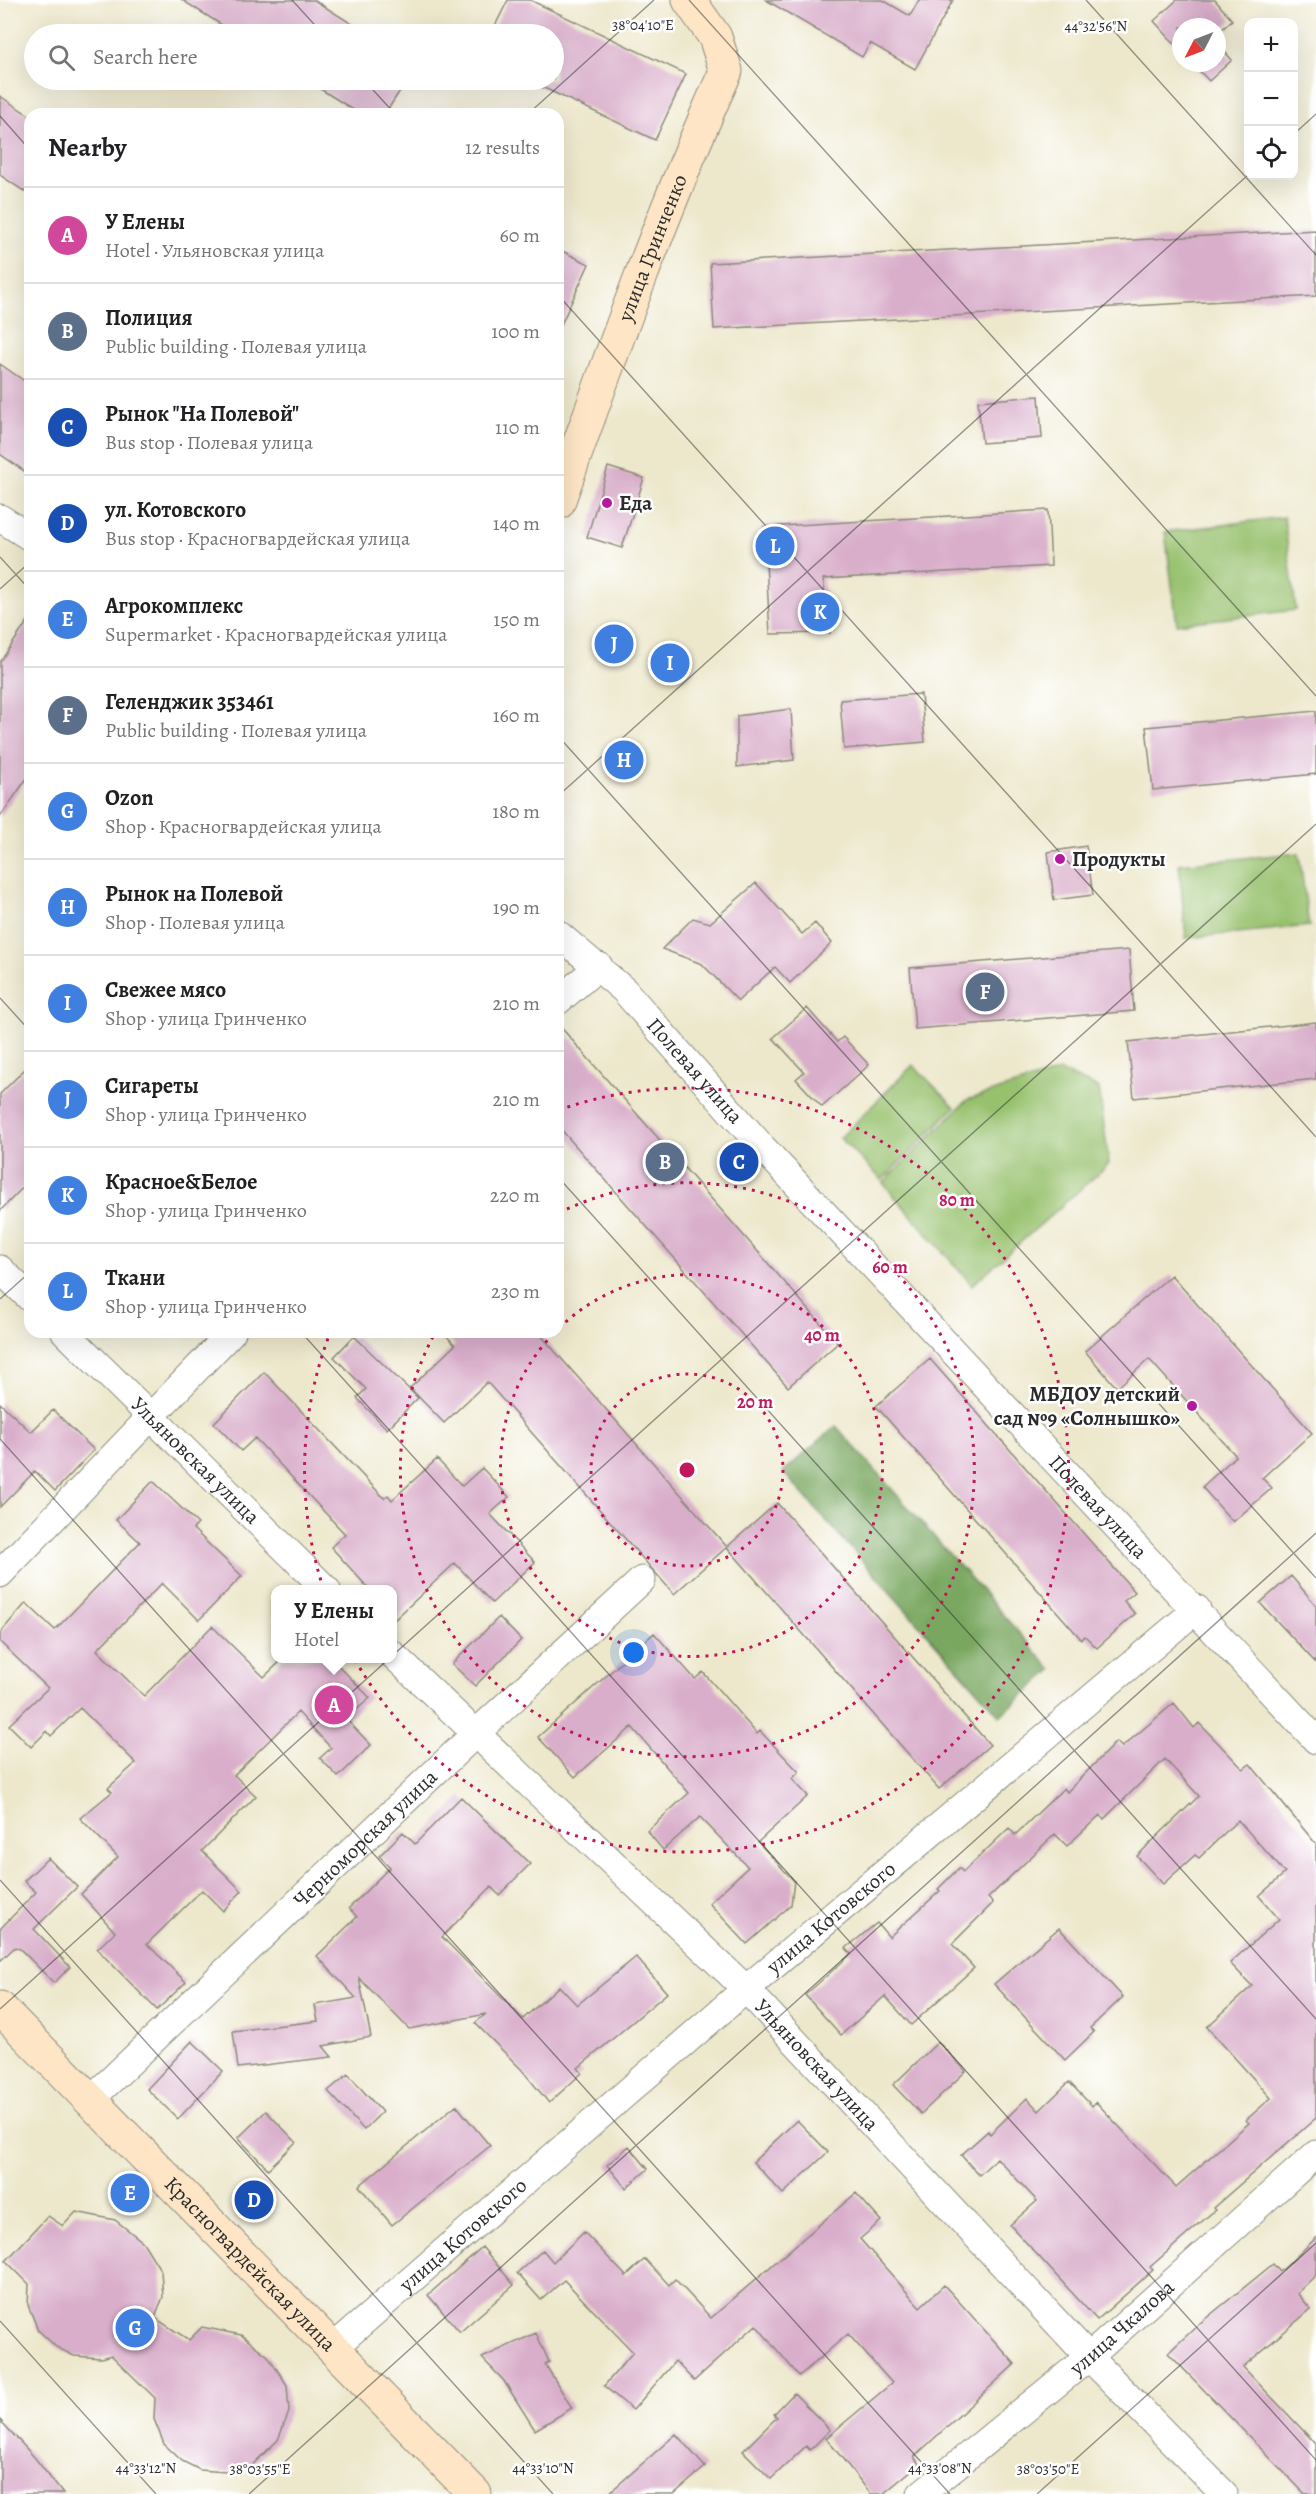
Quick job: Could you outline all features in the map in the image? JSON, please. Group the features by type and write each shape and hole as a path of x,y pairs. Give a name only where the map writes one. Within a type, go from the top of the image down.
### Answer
{"street":[{"name":"улица Гринченко","path":"564,486 608,360 686,159 726,71 715,38 689,0"},
{"path":"0,518 24,533"},
{"name":"Полевая улица","path":"564,939 599,966 624,990 763,1148 1076,1485 1197,1609 1316,1740"},
{"path":"564,996 599,966"},
{"path":"0,1269 24,1292"},
{"name":"Ульяновская улица","path":"70,1338 322,1585"},
{"path":"0,1574 225,1338"},
{"name":"Черноморская улица","path":"90,2100 475,1734 642,1580"},
{"name":"улица Котовского","path":"334,2347 746,1989 1197,1609"},
{"name":"Ульяновская улица","path":"397,1658 746,1989 1089,2356 1224,2494"},
{"name":"Красногвардейская улица","path":"0,2008 334,2347 475,2494"},
{"name":"улица Чкалова","path":"921,2494 1089,2356 1316,2154"}],"green space":[{"path":"1284,517 1296,610 1177,624 1165,532"},
{"path":"1299,853 1309,926 1186,938 1179,864"},
{"path":"913,1065 955,1107 882,1180 840,1138"},
{"path":"1060,1071 1099,1088 1109,1164 972,1285 883,1183 967,1100"},
{"path":"836,1426 1052,1670 1000,1716 783,1472"}],"building":[{"path":"182,0 314,0 352,24 220,24"},
{"path":"508,0 530,0 686,74 655,140 548,90 564,90 564,24 496,24"},
{"path":"766,0 883,0 910,16 919,0 953,0 915,69 870,43 862,57"},
{"path":"1177,0 1215,0 1232,20 1226,26 1226,18 1172,18 1172,41 1154,21"},
{"path":"1226,53 1232,60 1226,65"},
{"path":"1200,72 1219,72 1209,81"},
{"path":"322,90 401,90 389,108 350,108"},
{"path":"0,96 24,112 24,191 0,175"},
{"path":"1316,230 1316,296 714,329 710,263"},
{"path":"564,252 589,264 564,318"},
{"path":"0,364 24,381 24,471 0,454"},
{"path":"1039,396 1042,438 982,443 978,401"},
{"path":"608,467 644,478 622,548 587,537"},
{"path":"1048,510 1051,566 823,579 830,633 770,634 764,527"},
{"path":"24,627 24,783 0,817 0,662"},
{"path":"921,694 925,742 844,749 840,700"},
{"path":"791,709 794,760 737,767 737,716"},
{"path":"1316,711 1316,774 1153,790 1146,727"},
{"path":"1086,846 1093,895 1054,900 1048,852"},
{"path":"756,883 802,934 815,923 832,943 790,983 775,967 738,1001 702,964 662,949 693,918 710,923"},
{"path":"1129,950 1134,1011 915,1029 910,968"},
{"path":"807,1008 837,1042 843,1037 869,1065 822,1107 796,1079 804,1072 773,1038"},
{"path":"1316,1022 1316,1079 1134,1098 1128,1042"},
{"path":"564,1031 838,1343 788,1387 564,1133"},
{"path":"24,1070 24,1186 0,1211 0,1094"},
{"name":"МБДОУ детский сад №9 «Солнышко»","path":"1171,1275 1312,1433 1262,1478 1272,1488 1233,1522 1202,1487 1236,1456 1149,1359 1117,1388 1085,1351"},
{"path":"352,1338 356,1338 418,1398 387,1429 357,1398 366,1389 334,1357"},
{"path":"449,1338 543,1338 727,1547 674,1594 487,1382 444,1423 410,1388 455,1345"},
{"path":"930,1359 1135,1592 1124,1601 1135,1614 1097,1648 1085,1636 1081,1639 876,1406"},
{"path":"264,1372 384,1498 388,1495 392,1500 437,1459 462,1486 482,1468 509,1497 490,1514 535,1562 492,1603 455,1563 397,1617 397,1585 365,1585 331,1547 345,1534 255,1438 241,1451 214,1423"},
{"path":"0,1403 31,1432 53,1410 94,1450 55,1491 35,1471 0,1507"},
{"path":"153,1481 198,1524 193,1529 242,1576 199,1620 162,1583 97,1650 144,1696 212,1626 264,1677 279,1663 336,1663 370,1698 346,1719 371,1745 338,1777 320,1758 331,1748 298,1712 234,1775 256,1796 202,1851 242,1891 223,1911 202,1890 147,1944 186,1982 157,2010 97,1949 115,1932 81,1894 118,1857 80,1818 112,1792 108,1788 136,1763 80,1708 51,1736 47,1731 31,1747 9,1725 48,1688 0,1642 0,1633 26,1603 55,1630 140,1542 116,1520"},
{"path":"777,1503 990,1745 939,1789 727,1547"},
{"path":"1291,1576 1316,1605 1316,1663 1260,1603"},
{"path":"499,1617 521,1640 475,1686 452,1664"},
{"path":"654,1633 695,1679 703,1672 757,1734 760,1731 799,1772 792,1779 808,1796 758,1842 794,1881 791,1905 747,1944 709,1903 748,1867 700,1817 663,1850 647,1831 689,1793 632,1727 575,1777 538,1737"},
{"path":"1174,1703 1194,1728 1199,1723 1243,1769 1250,1764 1316,1844 1316,2118 1213,2208 1215,2210 1150,2267 1153,2270 1097,2320 1010,2225 1037,2201 997,2158 979,2175 961,2155 988,2131 990,2134 1027,2098 1039,2111 1069,2082 1092,2106 1096,2102 1176,2187 1249,2123 1246,2120 1271,2098 1207,2027 1252,1986 1230,1963 1279,1919 1259,1896 1285,1873 1238,1820 1199,1858 1195,1855 1163,1884 1137,1856 1199,1796 1165,1759 1104,1819 1100,1815 1067,1846 1055,1834 988,1898 993,1903 952,1944 974,1968 911,2025 885,1996 841,2035 805,1995 851,1954 846,1948 877,1923 889,1937 940,1891 938,1889 959,1868 963,1872 1009,1828 1015,1835 1064,1788 1067,1792 1116,1742 1122,1747"},
{"path":"461,1797 530,1864 499,1895 491,1887 442,1937 523,2019 559,1986 577,2005 636,1957 667,1993 578,2068 582,2073 549,2103 522,2070 475,2023 486,2014 409,2029 359,1978 371,2037 323,2046 332,2057 238,2068 233,2031 318,2021 315,2005 356,1998 317,1956 357,1917 349,1908 390,1867 379,1856 403,1832 415,1844"},
{"path":"48,1858 77,1887 34,1929 70,1967 54,1983 20,1949 15,1947 0,1961 0,1929 36,1892 24,1881"},
{"path":"1059,1928 1123,1997 1090,2028 1094,2032 1065,2060 994,1984"},
{"path":"192,2041 223,2071 178,2119 147,2089"},
{"path":"938,2042 966,2071 921,2114 893,2085"},
{"path":"348,2074 382,2112 364,2130 328,2091"},
{"path":"456,2105 490,2146 392,2225 359,2186"},
{"path":"266,2111 296,2142 268,2169 238,2138"},
{"path":"797,2120 828,2152 783,2194 753,2162"},
{"path":"629,2146 648,2169 626,2188 607,2165"},
{"path":"856,2193 881,2221 860,2239 920,2307 944,2285 1015,2364 914,2457 919,2464 883,2494 871,2494 826,2438 892,2383 848,2334 799,2376 756,2325 694,2381 675,2361 633,2410 604,2386 633,2352 564,2280 541,2300 517,2273 543,2250 553,2262 584,2232 626,2276 645,2259 669,2285 675,2279 711,2318"},
{"path":"76,2212 115,2220 143,2242 161,2271 163,2297 155,2318 189,2340 202,2327 241,2335 268,2356 287,2385 289,2412 278,2440 251,2466 226,2472 200,2470 182,2461 164,2444 154,2419 155,2398 111,2355 101,2358 74,2356 56,2347 38,2330 28,2305 29,2284 6,2261 48,2216 63,2226"},
{"path":"1316,2238 1316,2275 1297,2293 1311,2309 1243,2367 1316,2444 1316,2494 1305,2494 1168,2353 1199,2324 1273,2264 1280,2272"},
{"path":"482,2247 514,2285 460,2332 428,2295"},
{"path":"536,2333 549,2362 545,2364 572,2408 535,2430 504,2381 482,2358"},
{"path":"794,2393 830,2430 810,2450 806,2446 771,2479 743,2451 777,2417 774,2414"},
{"path":"0,2420 35,2458 63,2494 0,2494"},
{"path":"676,2434 705,2467 674,2494 608,2494"}],"place":[{"name":"Еда","path":"607,503"},
{"name":"Ткани","path":"775,546"},
{"name":"Красное&Белое","path":"820,612"},
{"name":"Сигареты","path":"614,644"},
{"name":"Свежее мясо","path":"670,663"},
{"name":"Рынок на Полевой","path":"624,760"},
{"name":"Продукты","path":"1060,859"},
{"name":"Геленджик 353461","path":"985,992"},
{"name":"Полиция","path":"665,1162"},
{"name":"Рынок \"На Полевой\"","path":"739,1162"},
{"name":"МБДОУ детский сад №9 «Солнышко»","path":"1192,1406"},
{"name":"У Елены","path":"334,1705"},
{"name":"Агрокомплекс","path":"130,2193"},
{"name":"ул. Котовского","path":"254,2200"},
{"name":"Ozon","path":"135,2328"}]}
